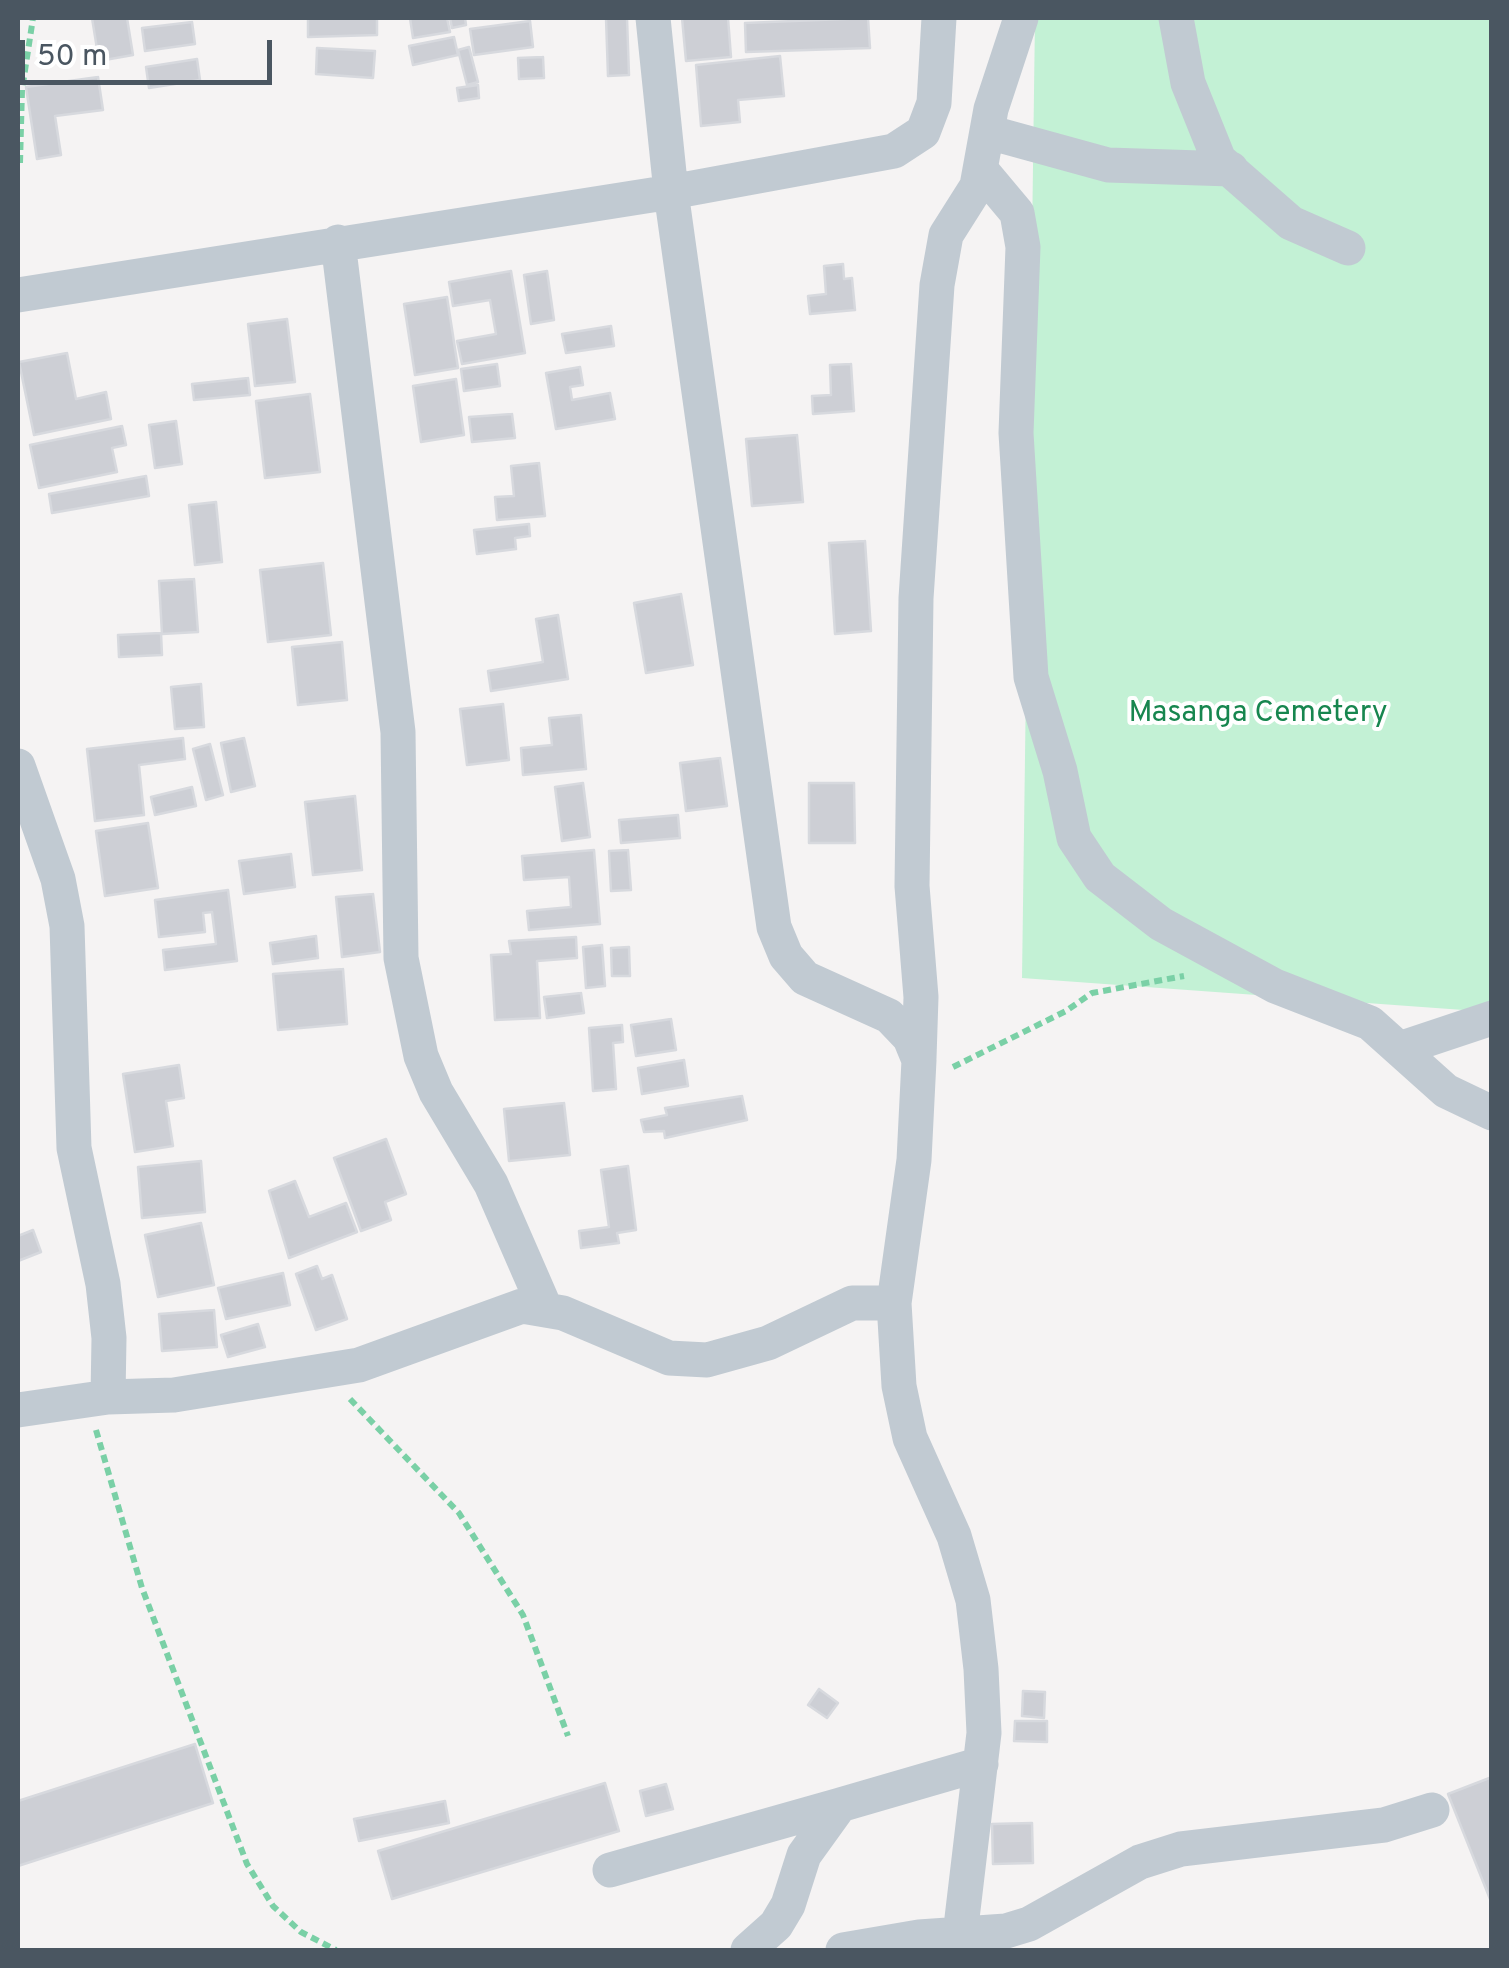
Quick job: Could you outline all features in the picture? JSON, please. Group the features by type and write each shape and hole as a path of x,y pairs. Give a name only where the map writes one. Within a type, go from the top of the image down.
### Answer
{"street":[{"path":"653,18 671,192 774,927 786,956 805,978 889,1016 910,1038 920,1071"},
{"path":"18,294 671,192 894,151 923,132 934,103 940,18"},
{"path":"960,1935 981,1764 981,1669 973,1600 954,1536 910,1438 899,1386 894,1303 920,1071 921,997 912,886 916,598 937,285 946,235 974,194 1002,70 1021,18"},
{"path":"1176,18 1188,83 1204,131 1219,160 1278,214 1348,248"},
{"path":"988,132 1108,165 1231,169"},
{"path":"981,170 1018,213 1023,248 1016,432 1032,677 1060,771 1068,822 1087,860 1112,888 1160,924 1275,986 1370,1024 1459,1100 1492,1113"},
{"path":"338,242 398,732 400,958 421,1056 436,1092 491,1184 515,1249 545,1308"},
{"path":"18,766 58,879 67,926 74,1148 103,1284 109,1338 98,1399"},
{"path":"1402,1048 1492,1018"},
{"path":"18,1410 174,1394 359,1364 522,1306 545,1308 670,1358 707,1360 744,1352 852,1302 894,1303"},
{"path":"610,1870 981,1764"},
{"path":"748,1950 776,1924 788,1905 804,1855 840,1806"},
{"path":"842,1950 1029,1924 1101,1881 1181,1849 1384,1825 1432,1810"}],"path":[{"path":"20,163 22,90 33,18"},
{"path":"920,1071 1066,1011 1092,993 1245,968"},
{"path":"318,1372 366,1413 459,1513 523,1614 568,1736"},
{"path":"98,1399 142,1588 247,1864 273,1906 301,1932 336,1950"}],"green space":[{"name":"Masanga Cemetery","path":"1035,18 1491,18 1491,1012 1022,978"}],"building":[{"path":"92,18 127,18 133,55 99,61"},
{"path":"308,18 377,18 377,35 308,37"},
{"path":"410,18 447,18 450,32 413,38"},
{"path":"450,18 465,18 466,25 452,28"},
{"path":"606,18 627,18 629,75 608,76"},
{"path":"682,18 728,18 731,57 686,61"},
{"path":"868,18 870,48 746,52 745,23"},
{"path":"530,21 533,47 474,55 470,29"},
{"path":"192,22 195,44 145,51 142,28"},
{"path":"454,37 458,55 413,65 409,46"},
{"path":"469,47 478,82 467,85 458,50"},
{"path":"317,48 375,51 373,78 316,74"},
{"path":"780,56 784,96 738,100 740,122 701,126 696,65"},
{"path":"543,57 544,78 519,79 518,58"},
{"path":"197,59 200,80 149,88 146,67"},
{"path":"98,77 103,110 55,116 61,155 37,159 26,87"},
{"path":"478,85 479,98 459,101 457,88"},
{"path":"843,264 844,279 852,278 855,310 810,314 808,296 826,294 824,266"},
{"path":"511,271 525,353 462,364 457,341 496,334 490,300 453,306 449,282"},
{"path":"547,271 554,320 531,324 524,275"},
{"path":"447,297 458,368 415,375 404,304"},
{"path":"287,319 295,382 255,386 248,324"},
{"path":"611,326 614,346 566,353 562,334"},
{"path":"67,353 76,399 106,392 111,419 34,435 19,362"},
{"path":"497,364 500,386 464,391 461,369"},
{"path":"851,364 854,411 813,414 812,396 831,395 830,365"},
{"path":"580,367 583,385 570,387 572,400 610,393 615,419 556,429 546,373"},
{"path":"248,378 250,395 194,400 192,384"},
{"path":"456,379 464,435 421,442 413,386"},
{"path":"310,394 320,472 265,478 256,401"},
{"path":"512,414 515,438 472,442 469,417"},
{"path":"176,421 182,464 155,468 149,425"},
{"path":"122,426 126,445 112,448 117,472 39,488 30,445"},
{"path":"797,435 803,502 752,506 746,439"},
{"path":"539,463 545,516 497,520 495,497 514,496 511,466"},
{"path":"146,476 149,496 52,513 49,494"},
{"path":"216,502 222,562 195,565 189,505"},
{"path":"529,524 530,536 515,538 516,549 477,554 474,530"},
{"path":"865,541 871,631 835,634 829,543"},
{"path":"323,563 331,635 268,642 260,570"},
{"path":"194,579 198,632 162,634 159,581"},
{"path":"681,594 693,665 646,673 634,603"},
{"path":"558,615 568,679 491,691 488,671 543,662 536,619"},
{"path":"161,633 162,655 119,657 118,635"},
{"path":"342,642 347,700 298,705 292,647"},
{"path":"201,684 204,727 175,729 171,687"},
{"path":"503,704 509,760 467,765 460,709"},
{"path":"581,715 586,769 523,775 521,748 552,745 549,718"},
{"path":"183,738 185,759 139,765 144,815 95,821 87,749"},
{"path":"244,738 255,786 231,792 221,743"},
{"path":"210,744 223,795 206,800 193,749"},
{"path":"720,758 727,806 686,811 680,763"},
{"path":"583,783 590,837 562,841 555,787"},
{"path":"809,783 854,783 855,843 809,843"},
{"path":"192,787 196,806 155,815 151,797"},
{"path":"355,796 362,870 313,875 305,802"},
{"path":"678,815 680,838 621,843 619,820"},
{"path":"148,823 158,888 105,896 96,831"},
{"path":"594,850 600,924 529,930 527,911 571,907 569,877 524,880 522,856"},
{"path":"628,850 631,890 611,891 609,851"},
{"path":"291,854 295,887 244,894 239,861"},
{"path":"228,890 237,961 165,970 163,950 216,944 212,912 203,913 205,932 159,937 155,900"},
{"path":"373,894 380,952 342,957 336,897"},
{"path":"316,936 318,958 273,964 270,943"},
{"path":"576,937 577,958 537,961 540,1018 495,1020 491,955 511,954 509,941"},
{"path":"602,945 605,986 586,988 583,947"},
{"path":"629,947 630,976 612,976 611,948"},
{"path":"343,969 347,1024 278,1030 273,974"},
{"path":"581,993 584,1013 547,1018 544,997"},
{"path":"671,1019 676,1050 636,1056 631,1025"},
{"path":"622,1025 623,1042 613,1043 616,1089 593,1091 589,1028"},
{"path":"684,1060 688,1086 642,1094 638,1068"},
{"path":"179,1065 184,1098 166,1101 173,1146 135,1152 123,1074"},
{"path":"742,1096 747,1120 665,1138 664,1131 644,1132 641,1120 667,1115 665,1108"},
{"path":"564,1103 570,1155 509,1161 504,1109"},
{"path":"386,1139 406,1194 385,1202 391,1220 361,1231 334,1158"},
{"path":"201,1161 205,1212 142,1218 138,1167"},
{"path":"628,1166 636,1230 617,1233 619,1243 581,1248 579,1231 609,1227 601,1170"},
{"path":"295,1181 309,1217 346,1203 357,1232 289,1258 269,1191"},
{"path":"201,1223 214,1285 158,1297 145,1235"},
{"path":"33,1230 41,1252 18,1261 18,1236"},
{"path":"317,1266 322,1279 332,1275 347,1319 316,1330 296,1274"},
{"path":"283,1273 290,1305 226,1319 218,1288"},
{"path":"214,1310 217,1347 162,1351 159,1314"},
{"path":"258,1324 265,1347 228,1357 221,1335"},
{"path":"819,1689 838,1703 827,1718 808,1705"},
{"path":"1023,1691 1045,1692 1044,1718 1022,1716"},
{"path":"1015,1721 1047,1721 1047,1742 1014,1741"},
{"path":"195,1744 213,1803 18,1866 18,1801"},
{"path":"1492,1777 1492,1904 1448,1794"},
{"path":"605,1783 619,1831 392,1899 378,1851"},
{"path":"666,1784 673,1809 646,1816 640,1791"},
{"path":"445,1801 449,1823 359,1841 354,1819"},
{"path":"1032,1823 1033,1863 993,1864 992,1824"}]}
